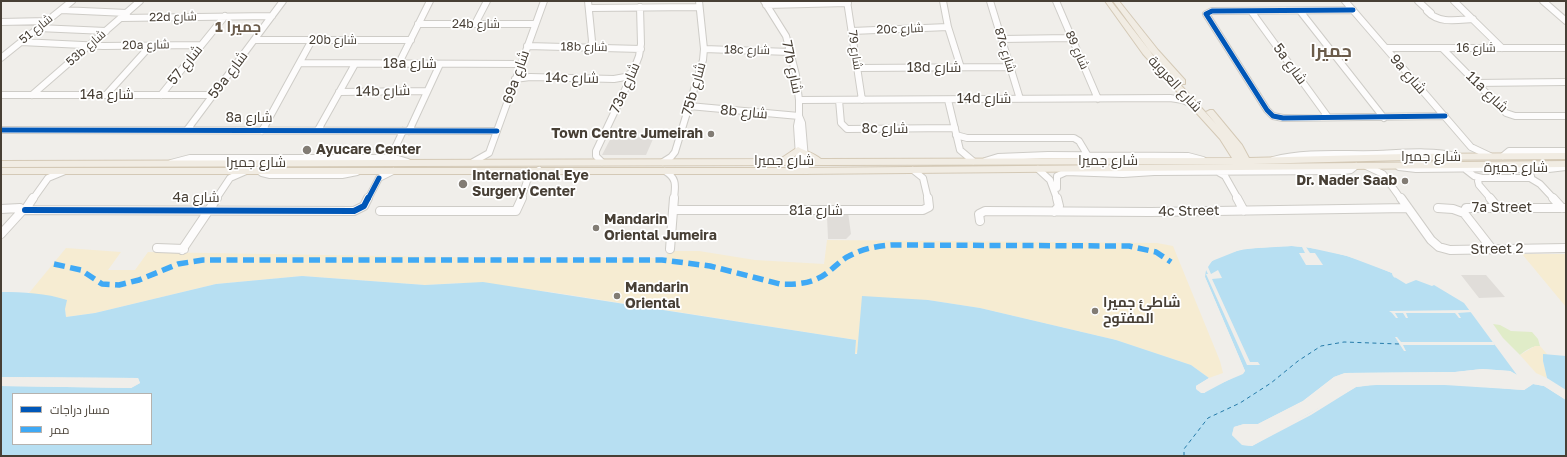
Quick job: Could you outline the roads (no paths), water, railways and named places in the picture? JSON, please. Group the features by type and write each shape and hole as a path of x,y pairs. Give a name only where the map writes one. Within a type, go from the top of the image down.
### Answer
{"main road":[{"name":"شارع العروبة","path":"1108,1 1146,52 1223,137 1244,164"},
{"name":"شارع العروبة","path":"1116,1 1155,52 1217,120 1239,147 1244,164"},
{"path":"1217,160 1224,154 1226,149 1223,137"},
{"path":"1239,147 1269,160"},
{"path":"782,161 801,151 820,161"},
{"name":"شارع جميرا","path":"1,164 212,167 215,163 1217,160 1244,164 1269,160 1566,156"},
{"path":"1530,167 1529,161 1566,160"},
{"path":"229,174 234,166 266,166 278,163"},
{"name":"شارع جميرا","path":"1,171 46,174 66,171 173,167 229,174 248,170 803,171 1060,169 1089,171 1244,164 1530,167 1566,164"}],"street":[{"name":"شارع 51","path":"1,58 72,1"},
{"name":"53b شارع","path":"32,95 140,1"},
{"name":"59a شارع","path":"187,130 283,1"},
{"path":"399,63 430,1"},
{"path":"475,24 487,1"},
{"name":"69a شارع","path":"489,153 534,24 544,1"},
{"path":"588,1 592,41 591,48"},
{"path":"943,1 948,27 961,68"},
{"name":"87c شارع","path":"990,1 1020,99"},
{"name":"شارع 89","path":"1056,1 1098,98"},
{"name":"9a شارع","path":"1345,1 1471,147 1490,156"},
{"path":"1418,1 1431,16 1436,19 1473,20"},
{"path":"1454,1 1502,48"},
{"path":"1543,1 1563,16 1566,21"},
{"path":"765,3 848,2"},
{"name":"شارع 79","path":"848,2 862,100"},
{"name":"77b شارع","path":"765,3 783,32 796,75 799,116 802,123 801,151 803,171"},
{"path":"589,8 699,4"},
{"name":"75b شارع","path":"675,152 701,69 704,50 699,4"},
{"name":"73a شارع","path":"602,162 596,157 595,153 634,70 641,49 640,7"},
{"path":"61,10 127,13"},
{"path":"1353,10 1208,12 1206,13 1206,16 1269,113 1283,118 1384,118 1445,116"},
{"name":"5a شارع","path":"1251,11 1328,117"},
{"path":"1300,11 1384,118"},
{"name":"شارع 57","path":"161,95 225,16"},
{"name":"22d شارع","path":"121,18 272,16"},
{"path":"1,22 47,21"},
{"name":"24b شارع","path":"418,24 534,24"},
{"name":"20c شارع","path":"852,31 948,27"},
{"path":"38,28 106,31"},
{"path":"1002,39 1072,38"},
{"name":"20b شارع","path":"254,40 410,40"},
{"path":"262,130 312,40"},
{"name":"20a شارع","path":"21,42 91,45 202,45"},
{"path":"106,95 151,45"},
{"name":"18b شارع","path":"527,46 641,49"},
{"name":"شارع 16","path":"1386,48 1566,48"},
{"name":"11a شارع","path":"1443,48 1503,112 1515,116 1566,116"},
{"name":"18c شارع","path":"704,50 790,52"},
{"name":"18a شارع","path":"300,63 520,64"},
{"path":"318,130 355,64"},
{"path":"386,158 393,152 406,131 440,64"},
{"name":"18d شارع","path":"858,68 1010,67"},
{"name":"14c شارع","path":"515,79 530,77 614,79 625,77 634,70"},
{"name":"14c شارع","path":"518,72 530,77"},
{"name":"14c شارع","path":"614,79 622,81 626,87"},
{"path":"1475,83 1566,82"},
{"path":"1170,98 1179,96 1181,90"},
{"name":"14b شارع","path":"339,92 427,91"},
{"name":"14a شارع","path":"1,95 213,95"},
{"name":"14d شارع","path":"799,100 1170,98 1183,100 1194,104"},
{"name":"8c شارع","path":"839,100 841,123 847,129 956,131 967,138 1074,138 1079,141 1083,151 1088,156"},
{"path":"948,100 960,150 959,155 951,161"},
{"name":"8b شارع","path":"689,106 799,116"},
{"name":"8a شارع","path":"1,130 497,131"},
{"path":"1463,157 1472,153 1471,147"},
{"path":"960,150 973,161"},
{"path":"1503,156 1508,152 1566,151"},
{"path":"663,162 671,157 675,152 677,157 684,162"},
{"path":"474,162 489,153 495,162"},
{"path":"985,161 1001,157 1048,155 1188,156 1203,160"},
{"path":"173,167 190,158 386,158 408,162"},
{"path":"1057,188 1056,178 1060,174 1089,171 1123,174 1154,172 1217,172 1228,174 1347,171 1356,166"},
{"path":"1366,166 1383,174 1408,208"},
{"path":"1383,174 1392,166"},
{"name":"شارع جميرة","path":"1392,166 1412,169 1530,167 1566,168"},
{"path":"1530,167 1530,178"},
{"path":"1038,169 1047,174 1050,178 1059,206 1054,212"},
{"path":"1060,169 1055,172 1053,176 1063,204 1070,212"},
{"path":"1465,169 1480,178 1530,178 1540,184 1564,208"},
{"path":"372,170 379,178 395,170"},
{"path":"519,170 525,173 528,178"},
{"path":"380,211 517,210 528,178 539,170"},
{"path":"913,170 923,178 932,170"},
{"path":"666,171 672,175 675,181 670,249"},
{"path":"675,181 680,175 689,171"},
{"path":"1,234 22,209 46,174"},
{"path":"157,248 183,250 209,210 229,174"},
{"path":"1228,174 1244,211"},
{"name":"4a شارع","path":"1,209 354,211 360,209 366,204 379,178"},
{"name":"81a شارع","path":"673,210 923,210 929,207 923,178"},
{"path":"1480,178 1478,181 1479,185 1498,208"},
{"name":"4c Street","path":"980,222 978,215 982,211 1244,211 1408,208"},
{"name":"Street 2","path":"1408,208 1431,240 1439,247 1445,249 1566,248"},
{"path":"1438,208 1453,209 1464,213"},
{"name":"7a Street","path":"1492,249 1464,213 1464,209 1564,208"}],"water":[{"path":"1292,246 1318,249 1356,259 1380,268 1392,273 1393,276 1406,284 1416,280 1432,286 1434,285 1464,303 1517,375 1510,371 1482,369 1455,372 1345,373 1334,377 1303,401 1258,424 1244,424 1234,427 1232,435 1242,445 1252,446 1356,387 1418,384 1462,385 1524,390 1533,384 1544,386 1566,400 1566,456 1,456 1,386 131,388 140,383 138,378 1,377 1,292 34,293 67,300 65,309 66,317 95,313 216,284 302,276 425,285 483,282 856,340 855,354 857,354 862,296 928,300 980,308 1116,340 1191,365 1209,378 1196,386 1197,390 1204,393 1245,371 1205,277 1207,267 1215,259 1226,254 1255,248"},
{"path":"1543,354 1566,356 1566,390 1547,378"}],"place":[{"name":"Town Centre Jumeirah","path":"711,134"},
{"name":"Ayucare Center","path":"307,150"},
{"name":"Dr. Nader Saab","path":"1405,181"},
{"name":"International Eye Surgery Center","path":"463,184"},
{"name":"Mandarin Oriental Jumeira","path":"596,228"},
{"name":"Mandarin Oriental","path":"617,296"},
{"name":"شاطئ جميرا المفتوح","path":"1095,311"}],"district":[{"name":"جميرا 1","path":"238,27"},
{"name":"جميرا","path":"1331,51"}]}
